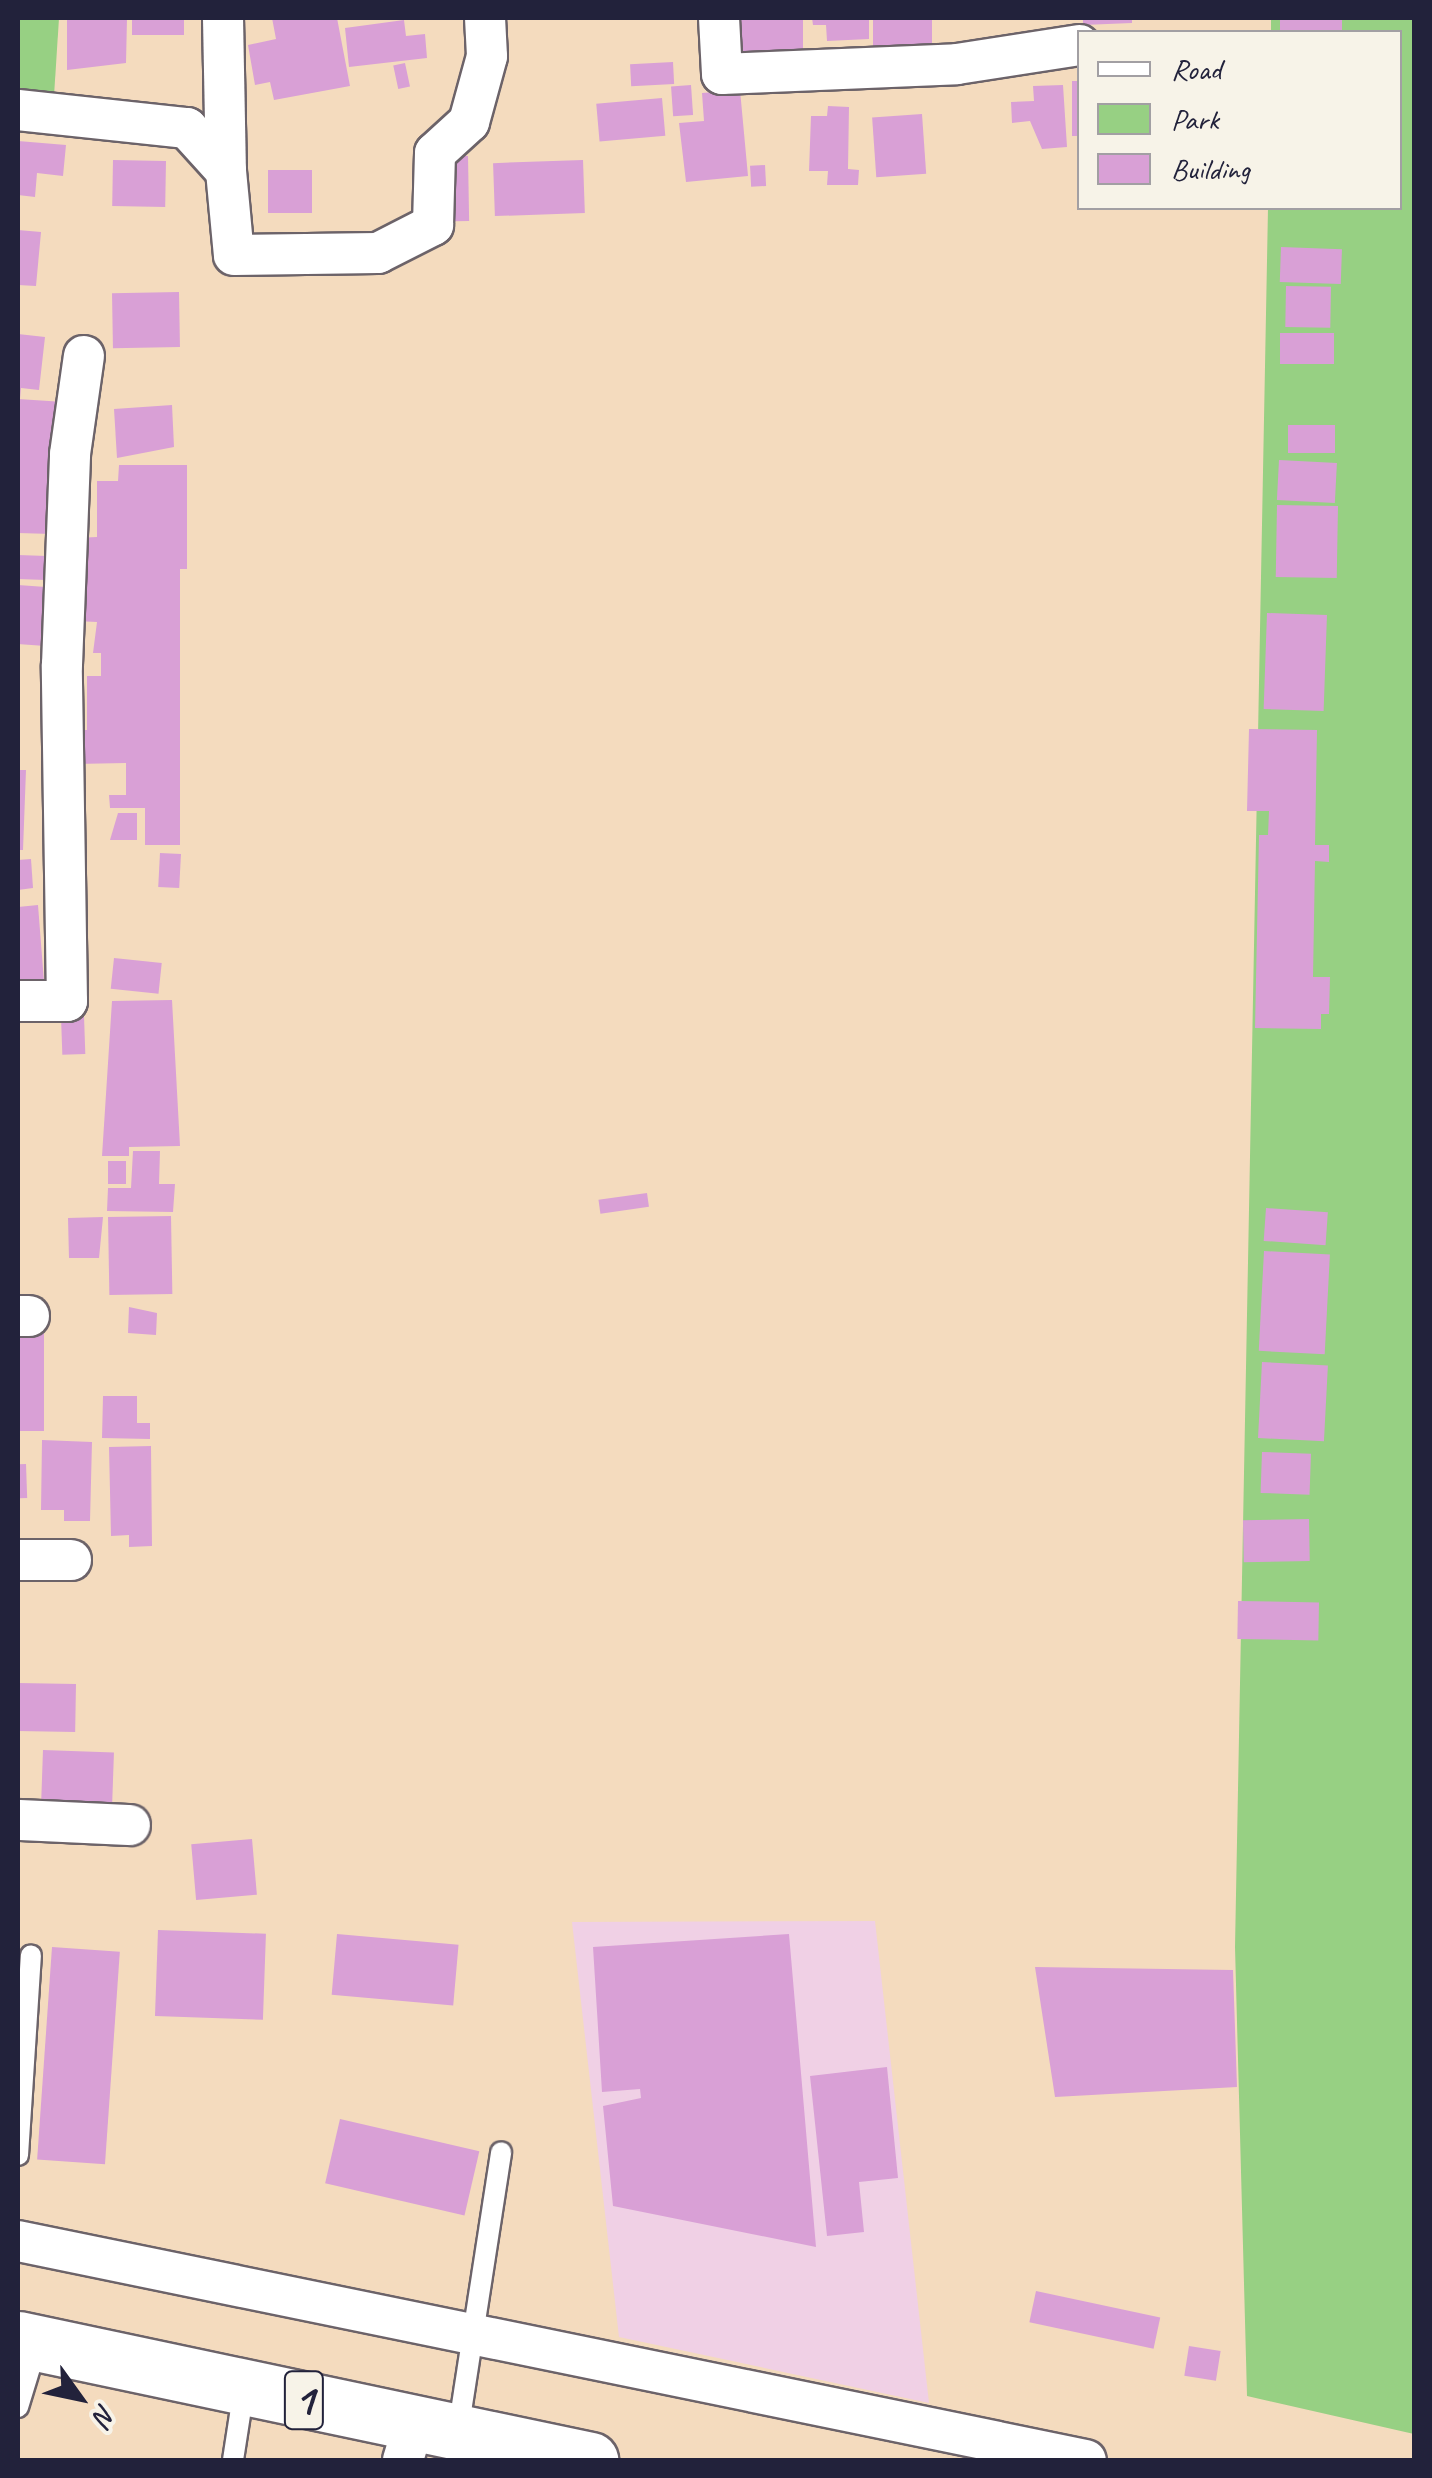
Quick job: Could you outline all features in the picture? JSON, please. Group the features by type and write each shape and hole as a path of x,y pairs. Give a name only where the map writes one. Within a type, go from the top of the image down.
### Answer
{"main road":[{"name":"1","path":"28,2341 244,2387 425,2438 590,2460"}],"street":[{"path":"223,18 226,171 234,255 378,253 416,238 433,225 435,152 468,122 487,56 485,18"},
{"path":"719,18 722,74 957,64 1077,46"},
{"path":"18,110 187,128 226,171"},
{"path":"18,1001 66,1001 62,665 70,454 84,356"},
{"path":"18,1560 71,1560"},
{"path":"18,1820 130,1825"},
{"path":"18,2241 1086,2460"}],"lane":[{"path":"18,2155 31,1955"},
{"path":"425,2438 473,2332 501,2152"},
{"path":"18,2406 28,2341"},
{"path":"233,2460 244,2387"}],"shaded area":[{"path":"875,1921 929,2403 619,2337 572,1922"}],"green space":[{"path":"18,18 59,18 54,96 18,94"},
{"path":"1271,18 1414,18 1414,2434 1247,2396 1235,1947 1268,210 1402,210 1402,30 1271,30"}],"building":[{"path":"67,18 127,18 126,63 67,70"},
{"path":"132,18 184,18 184,35 132,35"},
{"path":"272,18 337,18 350,86 274,100 270,82 255,85 248,45 276,39"},
{"path":"731,18 803,18 803,52 731,52"},
{"path":"812,18 869,18 869,39 827,41 826,25 813,25"},
{"path":"873,18 932,18 932,56 873,56"},
{"path":"1083,18 1132,18 1132,23 1083,25"},
{"path":"1280,18 1342,18 1342,30 1280,30"},
{"path":"404,20 406,36 425,34 427,58 349,67 345,28"},
{"path":"673,62 674,84 631,86 630,64"},
{"path":"405,63 410,86 398,89 393,65"},
{"path":"1072,81 1077,81 1077,136 1072,136"},
{"path":"691,85 693,115 673,116 671,86"},
{"path":"1063,85 1067,147 1042,149 1030,121 1012,123 1011,102 1034,101 1033,86"},
{"path":"740,90 748,176 686,182 679,123 704,121 702,93"},
{"path":"662,98 665,136 600,142 596,104"},
{"path":"828,106 849,107 848,169 859,170 858,185 827,185 828,171 809,171 811,116 827,116"},
{"path":"922,114 926,174 876,177 872,117"},
{"path":"18,141 66,145 63,176 37,173 35,197 18,195"},
{"path":"468,156 469,221 439,222 438,157"},
{"path":"113,160 166,161 165,207 112,206"},
{"path":"583,160 585,213 495,216 493,163"},
{"path":"765,165 766,186 751,187 750,166"},
{"path":"268,170 312,170 312,213 268,213"},
{"path":"18,230 41,232 36,286 18,285"},
{"path":"1281,247 1342,249 1341,284 1280,282"},
{"path":"1286,286 1331,287 1330,328 1285,327"},
{"path":"179,292 180,347 113,348 112,293"},
{"path":"1280,333 1334,333 1334,364 1280,364"},
{"path":"18,334 45,337 39,390 21,388 20,399"},
{"path":"18,399 64,402 52,534 18,533"},
{"path":"172,405 174,447 117,458 114,409"},
{"path":"1288,425 1335,425 1335,453 1288,453"},
{"path":"1279,460 1337,463 1335,503 1277,500"},
{"path":"119,465 187,465 187,569 180,569 180,845 145,845 145,808 110,808 109,795 126,795 126,763 75,764 75,730 87,730 87,676 101,676 101,653 93,653 97,622 75,621 75,538 97,537 97,481 118,481"},
{"path":"1277,505 1338,506 1337,578 1276,577"},
{"path":"18,555 54,556 53,580 18,579"},
{"path":"18,585 46,587 42,646 18,644"},
{"path":"1267,613 1327,615 1324,711 1264,709"},
{"path":"1249,729 1317,730 1315,845 1329,845 1329,862 1315,861 1313,977 1330,977 1329,1014 1321,1014 1321,1029 1255,1028 1259,835 1268,835 1269,811 1247,811"},
{"path":"18,770 26,770 23,850 18,850"},
{"path":"118,813 137,813 137,840 110,840"},
{"path":"160,853 181,854 179,888 158,887"},
{"path":"31,859 33,888 18,890 18,860"},
{"path":"38,905 44,982 18,985 18,907"},
{"path":"114,958 162,963 158,994 111,989"},
{"path":"172,1000 180,1146 129,1147 129,1156 102,1156 112,1001"},
{"path":"84,1016 85,1054 62,1055 61,1017"},
{"path":"133,1151 160,1151 159,1184 175,1184 173,1212 107,1211 108,1188 131,1188"},
{"path":"108,1161 126,1161 126,1184 108,1184"},
{"path":"647,1193 649,1207 600,1214 598,1200"},
{"path":"1266,1208 1328,1212 1326,1245 1264,1241"},
{"path":"171,1216 172,1294 109,1295 108,1217"},
{"path":"103,1217 99,1258 69,1258 68,1218"},
{"path":"1264,1251 1330,1254 1325,1354 1259,1351"},
{"path":"129,1307 157,1313 156,1335 128,1333"},
{"path":"18,1331 44,1331 44,1431 18,1431"},
{"path":"1262,1362 1328,1365 1324,1441 1258,1438"},
{"path":"103,1396 137,1396 137,1423 150,1423 150,1439 102,1438"},
{"path":"42,1440 92,1442 90,1521 64,1521 64,1510 41,1510"},
{"path":"151,1446 152,1546 129,1547 129,1535 111,1536 109,1447"},
{"path":"1262,1452 1311,1454 1310,1495 1261,1493"},
{"path":"18,1464 26,1464 27,1498 19,1498"},
{"path":"1309,1519 1310,1561 1244,1562 1243,1520"},
{"path":"1238,1601 1319,1602 1318,1640 1237,1639"},
{"path":"18,1683 76,1684 75,1732 18,1731"},
{"path":"43,1750 114,1752 112,1810 41,1808"},
{"path":"252,1839 257,1895 196,1900 191,1844"},
{"path":"158,1930 266,1934 263,2020 155,2016"},
{"path":"337,1934 459,1945 453,2005 332,1995"},
{"path":"789,1934 816,2247 613,2206 603,2106 641,2098 640,2089 602,2092 593,1947"},
{"path":"52,1947 120,1952 105,2164 37,2159"},
{"path":"1035,1967 1233,1970 1237,2087 1055,2097"},
{"path":"887,2067 898,2178 859,2182 864,2232 827,2236 810,2076"},
{"path":"340,2119 479,2151 464,2215 325,2183"},
{"path":"1036,2291 1160,2317 1154,2349 1029,2322"},
{"path":"1189,2346 1221,2351 1216,2381 1184,2376"}]}
